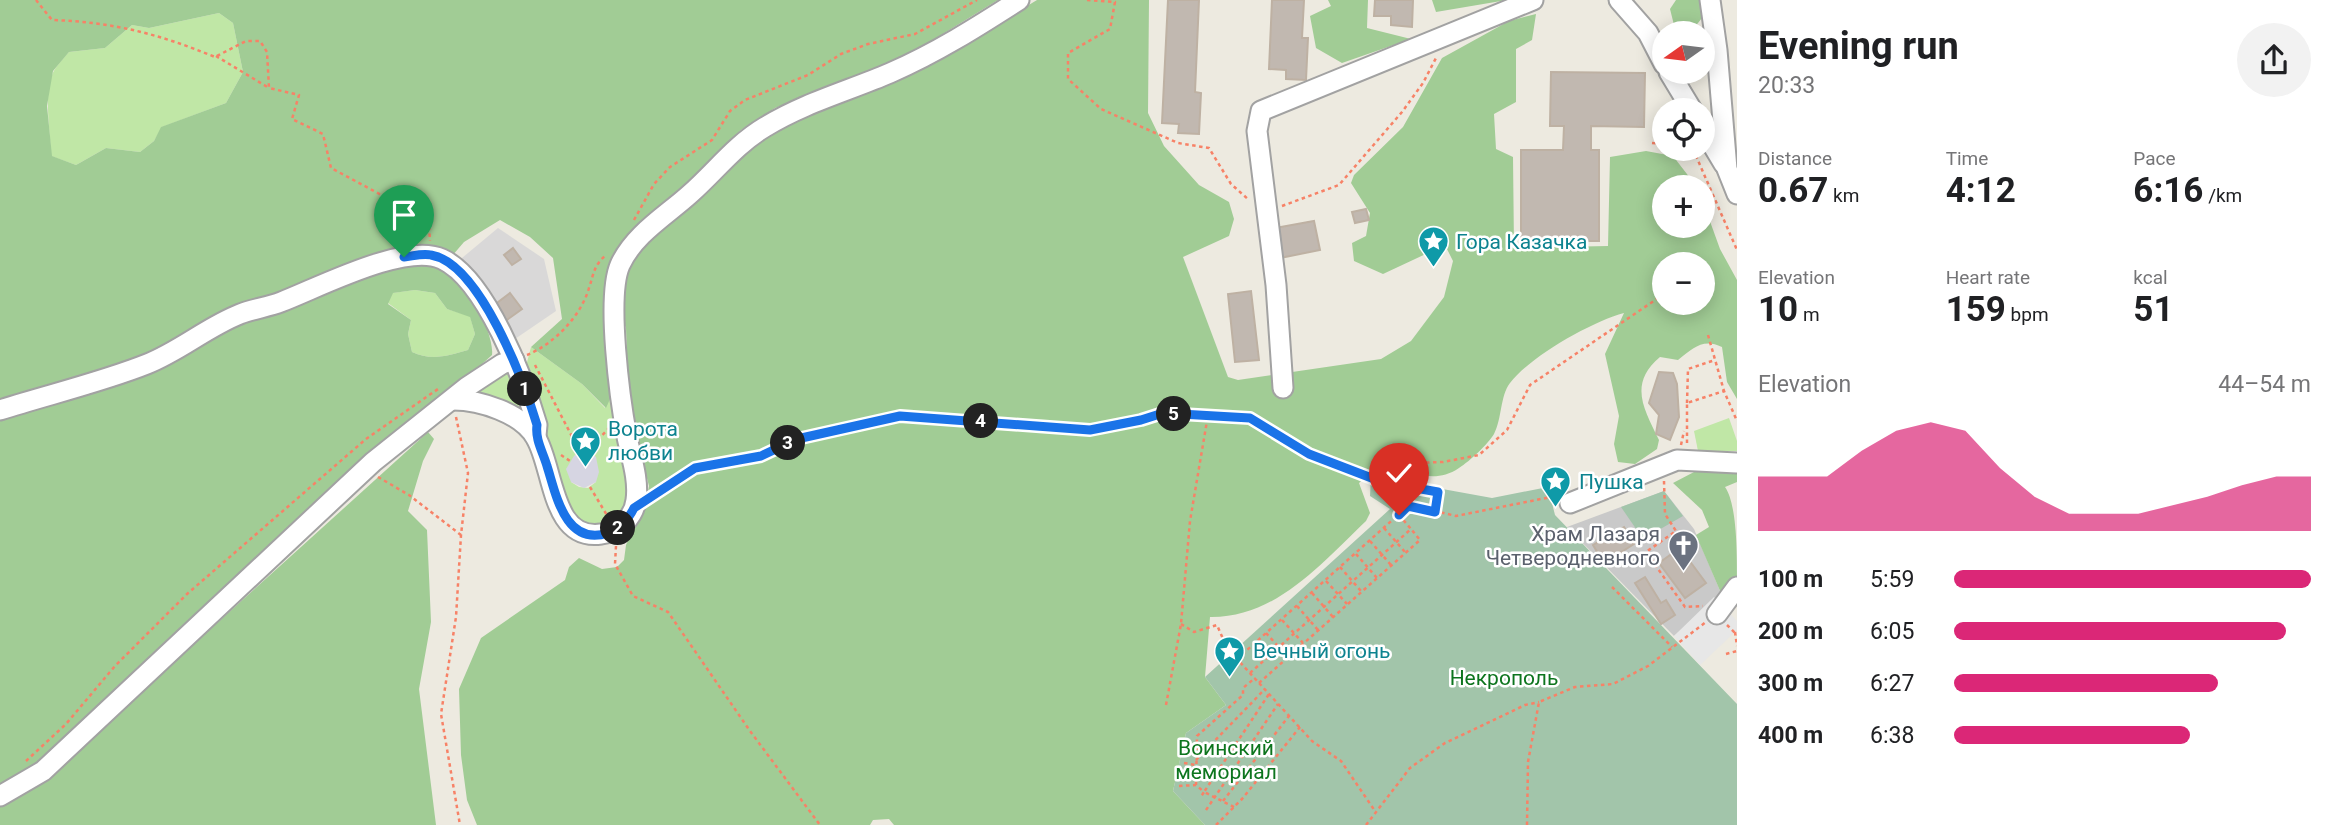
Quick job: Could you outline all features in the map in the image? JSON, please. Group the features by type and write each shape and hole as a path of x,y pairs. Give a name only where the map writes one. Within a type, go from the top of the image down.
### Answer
{"street":[{"path":"0,410 145,365 174,353 239,314 277,303 365,266 430,254 460,271 524,362 537,425 536,436 556,498 569,523 592,535 616,529 630,517 634,508 636,483 625,427 614,326 614,293 620,266 632,246 691,193 727,155 762,128 791,112 892,72 937,50 1019,0"},
{"path":"1283,388 1276,285 1256,131 1261,111 1533,0"},
{"path":"1619,0 1652,41"},
{"path":"1710,0 1727,169"},
{"path":"1715,149 1737,194"},
{"path":"3,794 43,771 373,462 467,387 502,364 524,362"},
{"path":"453,400 465,400 495,409 519,420 536,436"},
{"path":"1570,503 1677,460 1737,463"},
{"path":"1717,614 1737,587"}],"path":[{"path":"36,0 52,20 96,22 167,37 216,57 269,89 299,95 292,119 323,134 331,168 402,206 429,225 430,254"},
{"path":"1087,0 1115,2 1110,29 1068,53 1068,79 1101,109 1178,143 1209,148 1231,184 1251,202 1283,206 1339,186 1374,148 1423,83 1447,36"},
{"path":"216,57 246,41 260,41 267,52 269,89"},
{"path":"1698,161 1737,250"},
{"path":"1371,476 1413,463 1443,462 1479,455 1507,430 1530,385 1652,302"},
{"path":"1708,335 1724,391 1737,421"},
{"path":"1685,428 1688,369 1715,360"},
{"path":"524,362 580,452"},
{"path":"1687,403 1724,391"},
{"path":"453,400 468,473 456,617 441,714 460,825"},
{"path":"634,508 695,468 761,456 797,439 900,416 1090,430 1163,413 1250,418 1309,454 1382,482 1438,492 1435,512"},
{"path":"1166,705 1181,624 1190,521 1208,415"},
{"path":"588,450 612,425 625,427"},
{"path":"1366,825 1410,768 1445,743 1525,705 1575,687 1613,684 1647,666 1717,614 1705,606 1685,607 1646,552 1676,531 1665,514 1663,466"},
{"path":"378,477 409,495 461,535"},
{"path":"590,487 616,529 615,564 633,596 667,612 820,825"},
{"path":"1237,659 1408,506 1456,516 1551,497"},
{"path":"1259,683 1420,540 1399,515"},
{"path":"1384,528 1406,552"},
{"path":"1250,673 1411,529"},
{"path":"1370,541 1391,565"},
{"path":"1356,554 1377,578"},
{"path":"1340,567 1362,592"},
{"path":"1326,581 1347,605"},
{"path":"1612,587 1672,647"},
{"path":"1312,593 1333,617"},
{"path":"1297,606 1318,630"},
{"path":"1282,620 1303,644"},
{"path":"1181,624 1195,632 1217,625 1227,648 1312,741 1341,761 1375,811"},
{"path":"1735,632 1737,646"},
{"path":"1266,633 1288,657"},
{"path":"1726,654 1737,651"},
{"path":"1196,785 1197,736 1243,695 1244,688 1255,678"},
{"path":"1196,760 1265,689"},
{"path":"1200,798 1269,694"},
{"path":"1527,825 1528,762 1539,702"},
{"path":"1206,810 1278,704"},
{"path":"1223,801 1289,716"},
{"path":"1216,825 1300,727"},
{"path":"1184,763 1196,765"},
{"path":"1181,773 1196,773"},
{"path":"1179,786 1196,785 1234,807"}],"shaded area":[{"path":"498,228 544,259 556,311 512,341 462,258"},
{"path":"587,449 596,457 599,472 596,482 584,488 571,482 566,469 574,456"},
{"path":"1664,491 1694,529 1721,593 1674,636 1567,527"},
{"path":"1714,597 1737,621 1737,630 1700,665 1674,636"}],"green space":[{"path":"0,0 998,0 920,48 863,74 775,108 741,130 630,238 614,390 606,408 582,384 531,347 562,319 553,258 530,237 500,220 464,242 452,256 484,320 492,345 492,355 40,766 0,790","holes":["219,13 233,23 243,72 226,103 161,127 154,141 140,152 106,148 76,165 52,156 47,106 53,71 69,52 105,48 132,25 149,28","415,290 435,293 447,309 470,317 475,334 468,350 433,357 412,352 408,334 411,320 388,304 393,293"]},
{"path":"1037,0 1149,0 1148,113 1164,146 1199,185 1229,202 1234,219 1229,236 1183,257 1228,377 1238,380 1381,359 1411,341 1444,297 1453,261 1445,245 1383,274 1354,261 1352,243 1366,236 1370,213 1351,183 1354,175 1403,127 1442,58 1509,21 1536,14 1532,40 1516,49 1516,102 1494,114 1496,149 1513,157 1514,248 1608,246 1610,157 1646,151 1652,152 1652,161 1677,161 1688,175 1652,175 1652,238 1715,238 1715,235 1737,280 1737,399 1727,382 1722,347 1704,344 1678,360 1660,357 1644,377 1642,387 1644,407 1659,440 1657,449 1635,464 1618,462 1614,444 1619,416 1605,354 1624,313 1610,317 1562,341 1520,373 1507,388 1494,434 1488,443 1459,468 1433,476 1385,470 1359,483 1370,513 1366,521 1315,570 1277,598 1256,608 1234,615 1210,617 1205,677 1226,705 1186,733 1173,791 1205,825 894,825 889,819 873,820 870,825 477,825 467,800 461,755 459,689 481,638 565,580 569,567 579,558 602,569 617,567 624,560 626,545 646,503 649,486 629,407 626,328 622,318 626,271 637,251 731,161 775,128 944,56"},
{"path":"1328,0 1368,0 1367,28 1411,39 1342,63 1316,48 1310,16 1331,6"},
{"path":"1432,0 1507,0 1436,12"},
{"path":"1676,0 1699,0 1702,18 1700,21 1673,21 1670,9"},
{"path":"219,13 233,23 243,72 226,103 162,127 154,141 140,152 106,148 76,165 51,156 49,88 55,69 69,52 105,48 132,25 149,28"},
{"path":"415,290 435,293 447,309 470,316 475,334 468,350 433,357 412,352 408,334 411,320 388,303 392,293"},
{"path":"531,347 582,384 605,408 614,390 628,502 622,514 606,526 583,524 566,506 525,370","holes":["590,450 596,482 588,488 579,487 571,482 574,456"]},
{"path":"504,373 514,377 526,414 472,392"},
{"path":"1729,418 1737,441 1737,451 1698,451 1694,431"},
{"path":"428,432 434,439 423,461 408,511 427,530 431,622 419,689 436,825 0,825 0,806 46,778"},
{"path":"1728,465 1737,466 1737,482 1725,487 1734,517 1737,578 1721,593 1696,535 1709,527 1702,510 1673,483 1694,472"},
{"name":"Некрополь","path":"1371,476 1492,498 1548,487 1555,515 1737,704 1737,825 1205,825 1173,791 1186,733 1226,705 1205,677 1390,509 1370,496"},
{"path":"1664,491 1683,516 1643,539 1621,507"}],"building":[{"path":"1168,0 1199,0 1195,92 1201,93 1199,134 1178,133 1179,124 1162,123"},
{"path":"1272,0 1304,0 1302,38 1308,38 1306,80 1286,79 1286,70 1269,69"},
{"path":"1375,0 1413,0 1412,27 1391,25 1391,16 1374,16"},
{"path":"1551,72 1645,73 1644,127 1591,126 1591,150 1599,150 1599,241 1521,241 1521,150 1563,150 1564,126 1550,126"},
{"path":"1366,209 1369,220 1355,223 1352,212"},
{"path":"1314,221 1320,250 1280,258 1275,228"},
{"path":"513,248 521,259 512,265 504,255"},
{"path":"1251,291 1259,360 1235,362 1228,294"},
{"path":"510,293 522,309 504,322 493,306"},
{"path":"1659,372 1673,373 1677,384 1679,417 1670,440 1656,434 1659,415 1649,403"},
{"path":"1624,527 1634,544 1604,563 1593,545"},
{"name":"Храм Лазаря Четверодневного","path":"1680,548 1706,583 1685,598 1659,563"},
{"path":"1645,577 1661,603 1666,600 1675,615 1661,624 1635,583"}],"place":[{"name":"Гора Казачка","path":"1433,269"},
{"name":"Ворота любви","path":"585,468"},
{"name":"Пушка","path":"1556,509"},
{"name":"Храм Лазаря Четверодневного","path":"1683,573"},
{"name":"Вечный огонь","path":"1230,678"}],"route":[{"path":"404,257 430,254 443,259 460,271 482,300 514,360 532,408 537,425 536,436 562,512 569,523 584,533 602,534 616,529 630,517 634,508 695,468 761,456 797,439 900,416 1090,430 1163,413 1250,418 1309,454 1382,482 1438,492 1440,495 1435,512 1408,506 1399,515"}],"park label":[{"name":"Воинский мемориал","path":"1226,760"}]}
